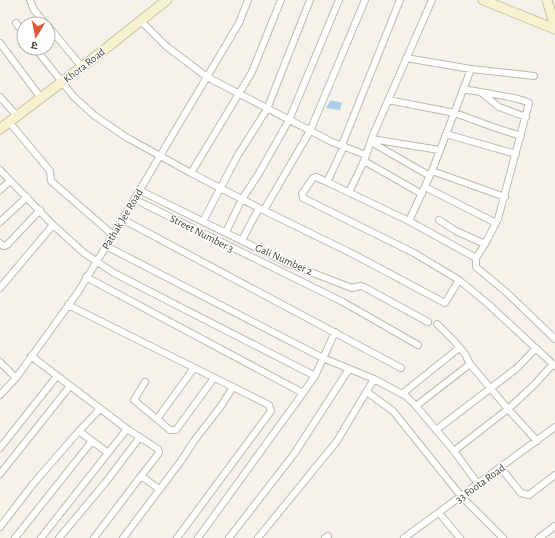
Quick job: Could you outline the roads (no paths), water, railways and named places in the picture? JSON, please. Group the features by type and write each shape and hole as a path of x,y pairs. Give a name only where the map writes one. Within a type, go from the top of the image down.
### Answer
{"street":[{"path":"30,0 34,10 39,16"},
{"name":"Khora Road","path":"0,129 82,67 166,0"},
{"name":"Pathak Jee Road","path":"0,395 16,378 68,305 113,235 239,23 248,0"},
{"path":"191,173 252,72 281,0"},
{"path":"203,221 238,155 267,109 310,0"},
{"path":"226,232 242,199 258,175 289,120 339,0"},
{"path":"242,240 310,131 365,0"},
{"path":"327,182 343,146 400,0"},
{"path":"349,192 364,161 388,100 432,0"},
{"path":"483,0 555,28"},
{"path":"546,0 555,28"},
{"path":"141,21 166,46 207,77 310,131 343,146 366,154"},
{"path":"56,36 82,67"},
{"path":"0,43 41,98"},
{"path":"41,56 61,83 95,116 126,137 160,157 353,254 445,303 459,280"},
{"path":"406,58 471,69 534,76"},
{"path":"409,221 431,173 471,69"},
{"path":"463,89 527,102 529,105 496,223 476,258 476,267 506,292 555,339"},
{"path":"482,93 499,107 526,117"},
{"path":"0,97 13,120 50,171 51,181 113,235"},
{"path":"388,100 455,113 521,136"},
{"path":"446,134 516,154"},
{"path":"371,141 439,150"},
{"path":"371,141 431,173 504,197"},
{"path":"364,161 422,194"},
{"path":"0,170 53,225 96,262 114,273 315,376"},
{"path":"454,451 508,409 554,365 459,280 414,253 303,198 302,194 313,178 319,178 409,221 476,258"},
{"path":"0,190 10,181"},
{"path":"425,187 496,223"},
{"name":"Gali Number 2","path":"140,190 287,263 352,288 361,286 364,287 428,322"},
{"path":"0,222 27,197"},
{"name":"Street Number 3","path":"134,199 343,302 418,345"},
{"path":"0,243 3,246 7,245 40,210"},
{"path":"122,219 401,368"},
{"path":"439,220 456,231 484,244"},
{"path":"0,288 53,225"},
{"path":"106,246 323,358 374,379 402,394 416,406 454,451 478,484"},
{"path":"86,277 303,393"},
{"path":"68,305 269,405 271,411 177,538"},
{"path":"437,324 459,348 470,364 508,409 537,441"},
{"path":"198,538 315,376 335,332"},
{"path":"402,394 459,348"},
{"path":"436,430 517,368 536,348"},
{"path":"31,356 100,409 127,429 156,447 159,451 94,538"},
{"path":"0,362 16,378"},
{"path":"416,406 470,364"},
{"path":"157,419 194,368"},
{"path":"229,538 294,454 349,369"},
{"path":"0,448 57,376"},
{"path":"145,382 134,400 170,430 176,430 214,378"},
{"path":"258,538 337,441 374,379"},
{"path":"0,474 70,386"},
{"path":"123,538 221,406 233,387"},
{"path":"367,392 393,411 461,496 503,538"},
{"path":"0,527 34,484 79,431 100,409"},
{"name":"33 Foota Road","path":"404,538 555,427"},
{"path":"41,538 127,429"},
{"path":"79,431 108,453"},
{"path":"59,538 105,483 140,437"},
{"path":"15,538 92,441"},
{"path":"500,467 524,495 529,495 555,474"},
{"path":"141,476 159,489"},
{"path":"439,513 460,538"},
{"path":"539,538 555,526"}],"water":[{"path":"331,100 342,103 340,110 326,108"}]}
